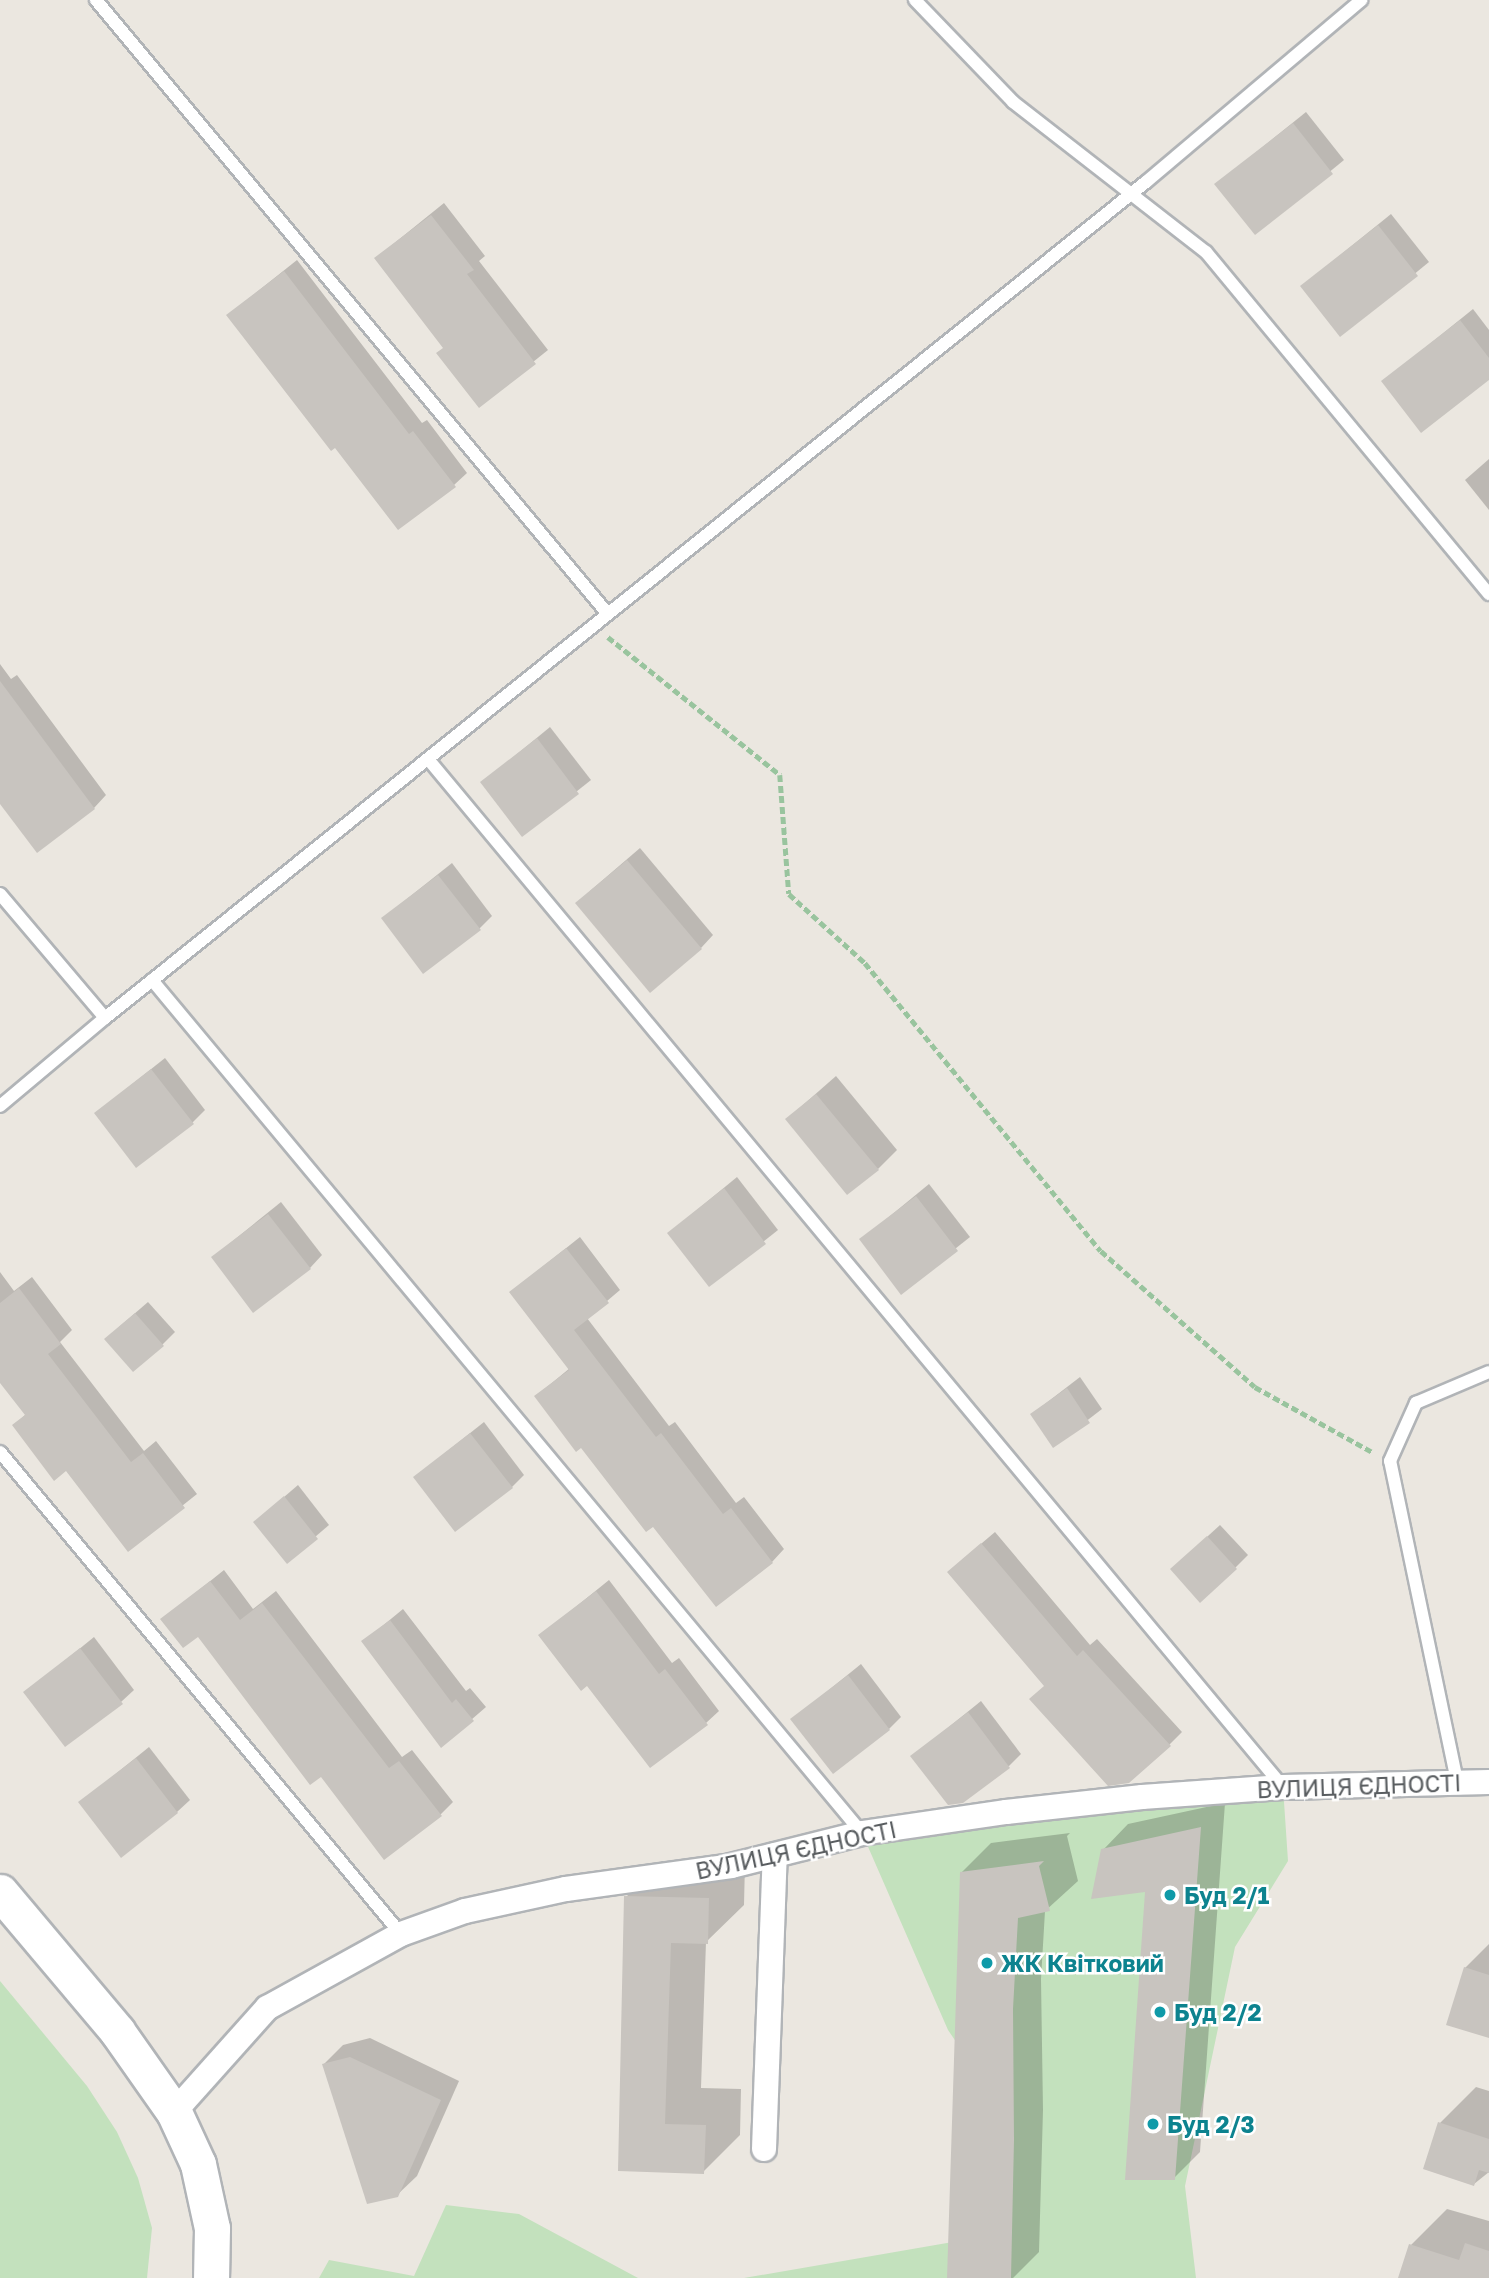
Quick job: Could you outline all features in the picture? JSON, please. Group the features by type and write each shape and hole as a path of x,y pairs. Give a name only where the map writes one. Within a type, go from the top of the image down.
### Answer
{"main road":[{"path":"0,1892 117,2031 174,2112 198,2164 212,2228 211,2278"}],"street":[{"name":"ВУЛИЦЯ ЄДНОСТІ","path":"174,2112 267,2008 401,1934 466,1911 566,1889 731,1866 862,1833 1142,1797 1283,1787 1457,1781 1489,1783"},
{"path":"764,2149 775,1855"}],"lane":[{"path":"96,0 608,614"},
{"path":"915,0 1013,102 1206,252 1489,594"},
{"path":"0,1106 105,1018 1131,194 1361,0"},
{"path":"428,759 1283,1787"},
{"path":"0,894 105,1018"},
{"path":"152,981 862,1833"},
{"path":"1457,1781 1390,1461 1416,1403 1489,1371"},
{"path":"0,1452 401,1934"}],"path":[{"path":"593,626 780,775 789,894 865,962 1101,1251 1255,1387 1390,1461"}],"green space":[{"path":"1283,1787 1288,1861 1235,1947 1185,2186 1196,2278 744,2278 999,2234 1008,2118 948,2030 862,1833"},
{"path":"0,1981 87,2086 117,2132 138,2178 152,2228 147,2278 0,2278"},
{"path":"446,2205 519,2214 638,2278 319,2278 329,2260 414,2276"}],"building":[{"path":"1293,123 1333,174 1255,235 1214,184"},
{"path":"431,215 474,270 467,274 536,364 479,408 436,353 443,348 374,258"},
{"path":"1378,225 1418,276 1340,337 1300,286"},
{"path":"284,271 409,434 413,431 456,487 398,530 335,448 331,451 226,315"},
{"path":"1460,320 1489,358 1489,380 1421,433 1381,381"},
{"path":"0,681 95,809 37,853 0,804"},
{"path":"537,738 579,794 522,837 480,782"},
{"path":"627,860 702,949 650,993 575,903"},
{"path":"438,875 481,930 423,974 381,918"},
{"path":"151,1069 194,1124 136,1168 94,1113"},
{"path":"816,1094 879,1170 847,1195 785,1119"},
{"path":"724,1188 766,1244 709,1287 667,1233"},
{"path":"916,1196 958,1251 901,1295 859,1239"},
{"path":"268,1214 311,1269 253,1313 211,1257"},
{"path":"566,1248 609,1303 574,1330 656,1437 661,1433 723,1514 731,1508 773,1563 716,1607 653,1527 646,1532 581,1448 576,1452 534,1396 569,1370 509,1292"},
{"path":"19,1288 61,1344 48,1354 131,1462 143,1453 185,1508 128,1552 66,1471 54,1481 12,1425 25,1415 0,1383 0,1303"},
{"path":"135,1313 164,1346 133,1372 104,1339"},
{"path":"1067,1388 1090,1423 1053,1448 1030,1414"},
{"path":"470,1433 513,1488 455,1532 413,1477"},
{"path":"284,1496 318,1539 287,1564 253,1522"},
{"path":"1207,1536 1237,1569 1200,1603 1170,1569"},
{"path":"981,1543 1077,1656 1083,1650 1171,1746 1129,1783 1108,1786 1029,1699 1044,1686 947,1572"},
{"path":"210,1581 240,1620 262,1603 389,1768 399,1761 442,1816 384,1860 321,1777 310,1785 198,1637 183,1648 160,1619"},
{"path":"596,1591 659,1674 665,1669 708,1725 650,1768 587,1686 581,1691 538,1635"},
{"path":"390,1620 452,1703 456,1699 474,1721 441,1748 361,1641"},
{"path":"80,1648 123,1704 65,1747 23,1692"},
{"path":"848,1675 890,1730 833,1774 790,1719"},
{"path":"968,1712 1010,1768 963,1803 948,1805 910,1756"},
{"path":"136,1758 178,1813 121,1858 78,1802"},
{"path":"1201,1827 1175,2180 1125,2180 1145,1892 1091,1899 1101,1849"},
{"path":"1044,1861 1039,1866 1050,1911 1018,1918 1013,2009 1011,2278 947,2278 960,1872"},
{"path":"624,1896 709,1898 708,1944 671,1943 665,2124 706,2125 704,2174 618,2171"},
{"path":"1464,1967 1489,1975 1489,2038 1446,2025"},
{"path":"350,2057 441,2100 398,2197 367,2204 322,2064"},
{"path":"1438,2122 1489,2139 1489,2173 1479,2170 1474,2186 1423,2169"},
{"path":"1465,2243 1489,2251 1489,2278 1398,2278 1409,2244 1459,2260"}],"place":[{"name":"Буд 2/1","path":"1170,1895"},
{"name":"ЖК Квітковий","path":"987,1963"},
{"name":"Буд 2/2","path":"1160,2012"},
{"name":"Буд 2/3","path":"1153,2124"}]}
